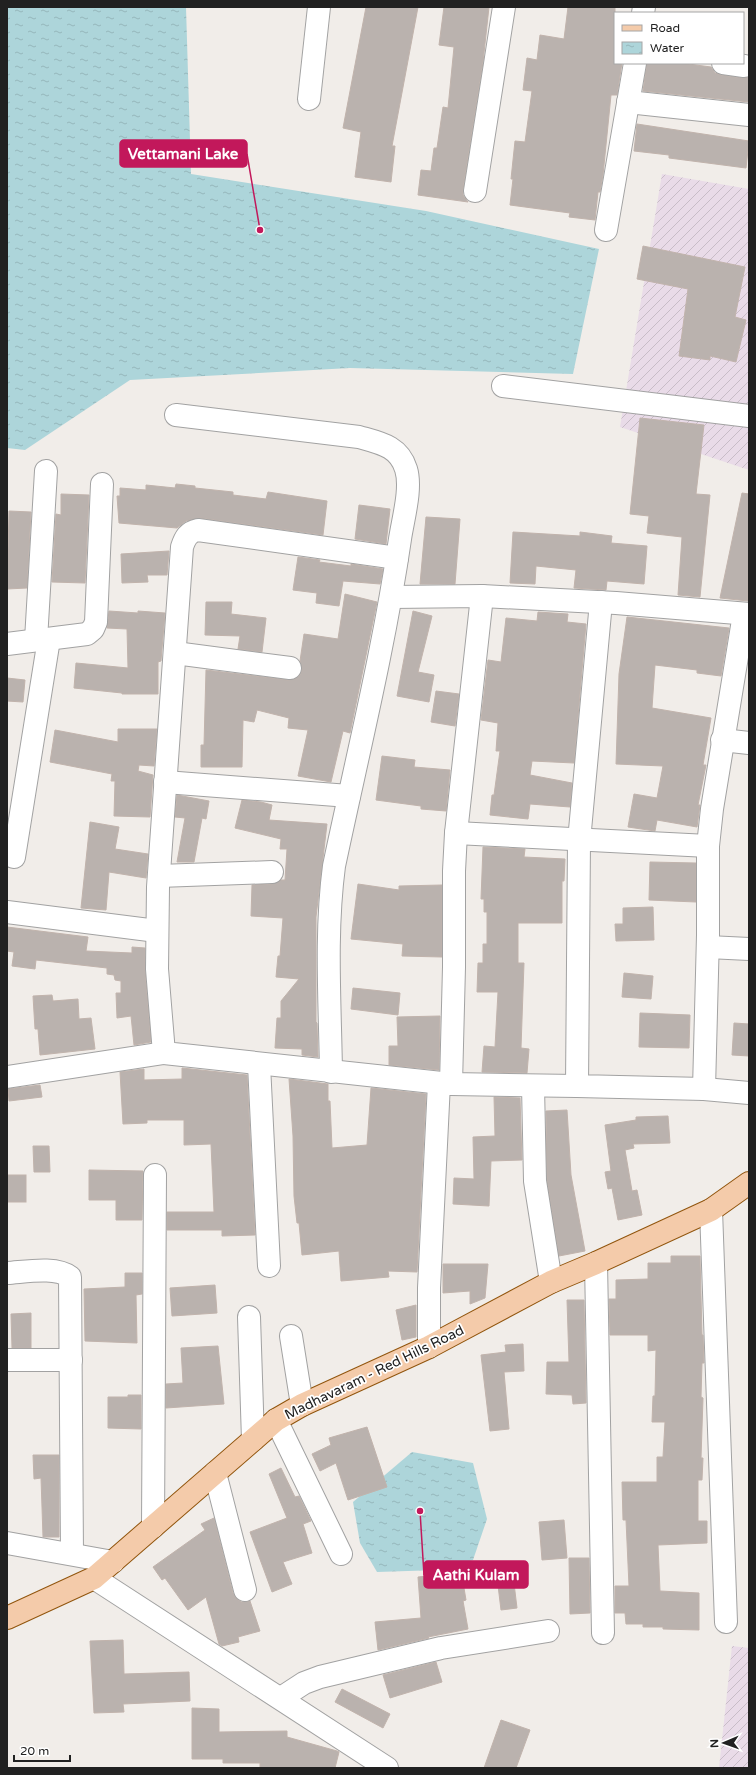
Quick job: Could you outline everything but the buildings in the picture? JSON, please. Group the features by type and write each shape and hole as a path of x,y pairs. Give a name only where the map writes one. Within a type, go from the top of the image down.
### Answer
{"main road":[{"name":"Madhavaram - Red Hills Road","path":"7,1618 94,1578 276,1420 302,1404 429,1347 551,1282 711,1210 749,1183"}],"street":[{"path":"309,99 319,7"},
{"path":"475,191 504,7"},
{"path":"606,230 635,64"},
{"path":"730,64 744,66"},
{"path":"628,102 749,115"},
{"path":"503,386 749,416"},
{"path":"176,415 359,437 384,444 400,456 406,471 408,487 391,598 334,866 330,894 329,937 331,1072"},
{"path":"14,857 43,639 46,471"},
{"path":"7,644 87,634 93,629 96,622 102,484"},
{"path":"164,1053 157,969 159,876 182,547 185,538 191,532 198,530 397,558"},
{"path":"391,598 482,596 601,602 746,614 722,740 708,846 708,947 704,1089"},
{"path":"429,1347 429,1288 454,967 454,871 456,833 482,596"},
{"path":"577,1086 579,841 601,602"},
{"path":"175,653 290,668"},
{"path":"722,740 749,743"},
{"path":"165,782 349,796"},
{"path":"456,833 579,841 708,846"},
{"path":"159,876 272,872"},
{"path":"7,912 157,931"},
{"path":"708,947 749,949"},
{"path":"7,1077 164,1053 260,1065 445,1084 704,1089 749,1093"},
{"path":"260,1065 269,1266"},
{"path":"532,1086 535,1181 551,1282"},
{"path":"153,1527 155,1175"},
{"path":"711,1210 726,1622"},
{"path":"596,1263 603,1633"},
{"path":"7,1273 56,1271 65,1273 70,1277 72,1554"},
{"path":"249,1317 253,1440"},
{"path":"291,1336 302,1404"},
{"path":"7,1360 71,1360"},
{"path":"276,1420 341,1554"},
{"path":"215,1473 245,1590"},
{"path":"7,1544 113,1562"},
{"path":"94,1578 387,1768"},
{"path":"281,1698 304,1683 320,1677 441,1648 548,1631"}],"shaded area":[{"path":"662,174 749,189 749,470 620,427"},
{"path":"732,1646 749,1648 749,1768 719,1768"}],"water":[{"path":"7,7 186,7 191,174 426,211 599,249 573,374 350,368 130,380 25,450 7,448"},
{"path":"412,1452 473,1463 487,1519 473,1560 439,1570 377,1572 360,1543 353,1502"}],"place":[{"name":"Vettamani Lake","path":"260,230"},
{"name":"Aathi Kulam","path":"420,1511"}]}
